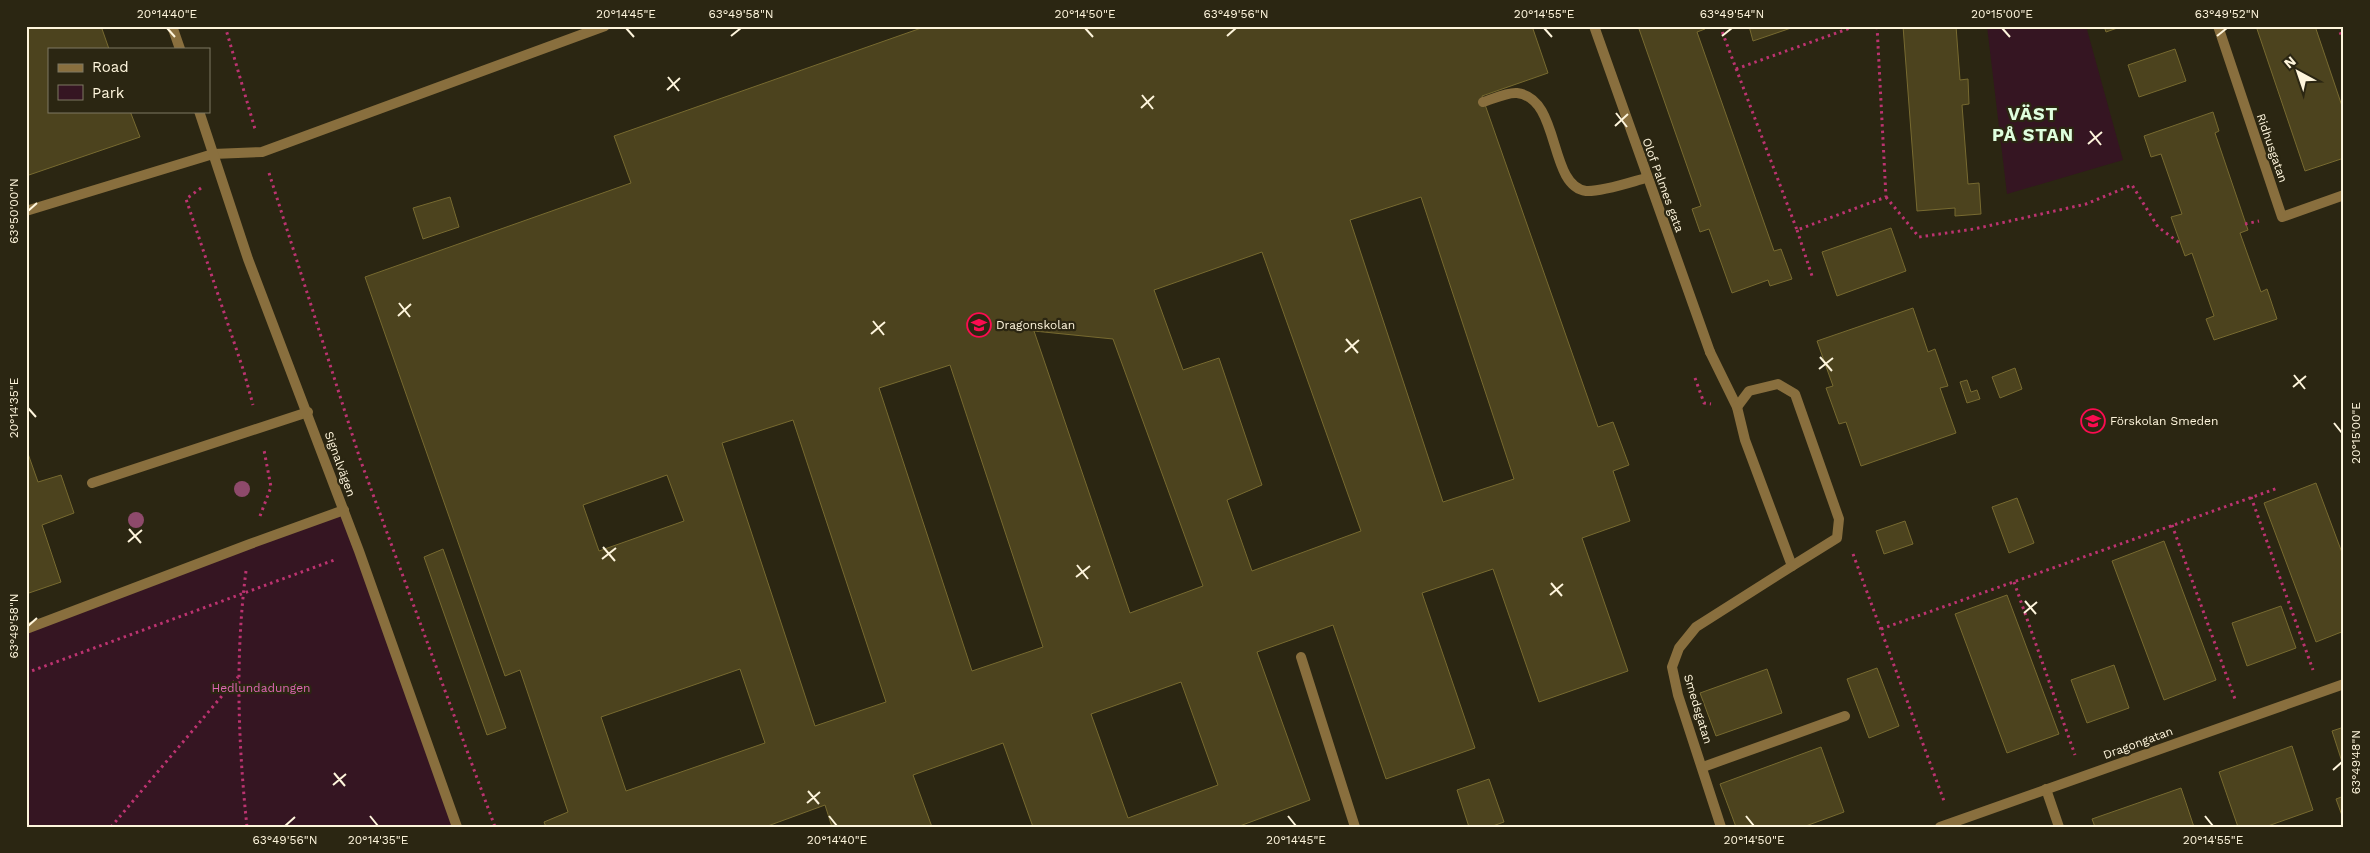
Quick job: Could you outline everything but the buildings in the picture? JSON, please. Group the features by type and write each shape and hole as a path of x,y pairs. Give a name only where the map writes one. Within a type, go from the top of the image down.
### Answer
{"street":[{"path":"172,26 180,48"},
{"path":"26,210 213,154 262,152 606,26"},
{"name":"Olof Palmes gata","path":"1594,26 1646,178 1710,352 1737,407"},
{"name":"Ridhusgatan","path":"2218,26 2282,217 2344,195"},
{"path":"1483,102 1515,92 1526,95 1545,116 1566,176 1574,185 1586,191 1646,178"},
{"name":"Signalvägen","path":"199,112 248,259 308,412 457,827"},
{"path":"1792,566 1746,440 1737,407 1749,392 1778,384 1795,394 1838,519 1838,538"},
{"path":"92,483 308,412"},
{"path":"26,629 344,510"},
{"name":"Smedsgatan","path":"1721,827 1678,695 1672,667 1678,648 1696,627 1838,538"},
{"path":"1301,657 1355,827"},
{"name":"Dragongatan","path":"1940,827 2344,684"},
{"path":"1703,767 1844,716"},
{"path":"2046,789 2059,827"}],"path":[{"path":"225,26 262,152 360,459 496,827"},
{"path":"1720,26 1797,230 1812,276"},
{"path":"1736,69 1856,26"},
{"path":"1877,26 1886,197 1919,237 1974,229 2086,204 2132,185 2158,226 2181,244"},
{"path":"2338,26 2344,43"},
{"path":"219,176 186,199 244,372 260,428 271,487 250,544 243,593 238,676 241,774 248,827"},
{"path":"1797,230 1886,197"},
{"path":"1881,629 2278,488"},
{"path":"2251,497 2321,692"},
{"path":"2172,526 2242,719"},
{"path":"1838,538 1853,552 1952,823"},
{"path":"26,673 359,551"},
{"path":"2014,582 2082,776"},
{"path":"111,827 238,676"}],"green space":[{"path":"1987,26 2086,26 2123,160 2007,194"},
{"name":"Hedlundadungen","path":"344,510 457,827 26,827 26,629"}],"place":[{"name":"Dragonskolan","path":"979,325"},
{"name":"Förskolan Smeden","path":"2093,421"}],"district":[{"name":"VÄST PÅ STAN","path":"2033,123"}]}
